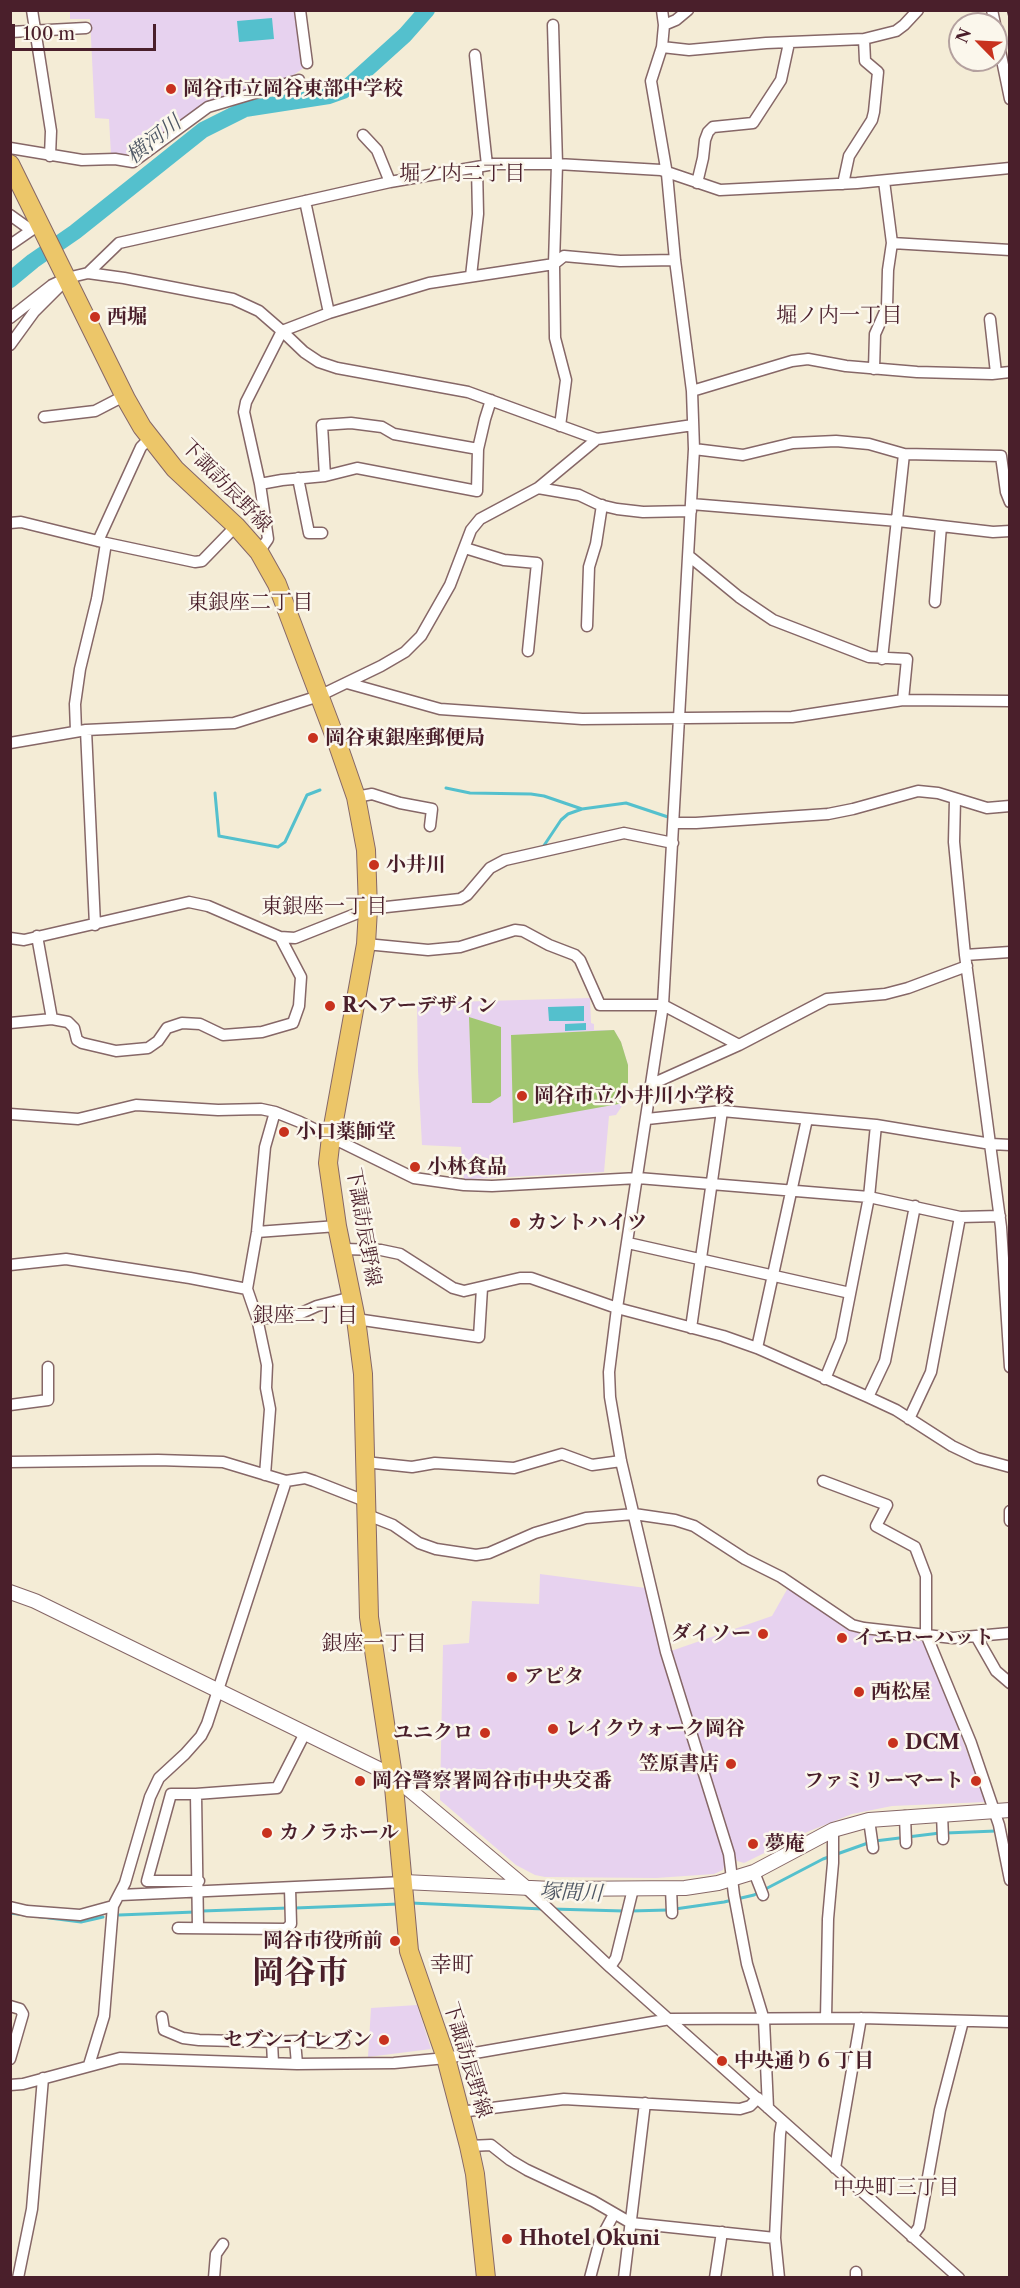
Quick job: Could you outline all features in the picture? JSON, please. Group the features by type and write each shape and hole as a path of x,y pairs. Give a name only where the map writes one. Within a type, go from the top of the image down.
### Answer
{"main road":[{"name":"下諏訪辰野線","path":"10,164 37,228 65,275 124,396 150,438 175,469 236,526 260,552 277,584 356,797 366,850 368,909 366,944 330,1137 328,1163 337,1226 356,1319 363,1374 369,1617 393,1776 409,1951 446,2058 469,2146 486,2277"}],"street":[{"path":"32,10 51,131 50,156"},
{"path":"300,10 307,63"},
{"path":"662,10 664,26 662,48 651,81 667,174 675,260 692,391 694,449 675,823 663,1005 617,1308 609,1372 610,1397 621,1461 666,1652 729,1854 734,1899 747,1964 764,2020 768,2108"},
{"path":"664,26 688,10"},
{"path":"662,48 689,50 864,39 896,31 904,26 918,10"},
{"path":"553,24 557,164 554,264 555,338 566,380 560,426"},
{"path":"10,33 86,28"},
{"path":"843,184 849,156 872,120 874,112 878,72 865,61 864,39"},
{"path":"696,183 708,132 713,127 753,123 772,92 778,87 789,43"},
{"path":"471,276 482,166 475,55"},
{"path":"1004,72 1010,99"},
{"path":"10,148 82,160 115,159 133,162 208,107 299,80"},
{"path":"363,135 377,150 390,182"},
{"path":"88,273 118,243 390,182 482,166 557,164 661,170 667,174 681,176 720,190 884,181 1010,168"},
{"path":"874,369 875,334 887,307 888,270 892,243 884,181"},
{"path":"305,201 329,313"},
{"path":"10,215 37,228"},
{"path":"10,245 37,228"},
{"path":"892,243 1010,250"},
{"path":"260,552 268,539 260,484 244,412 246,402 282,331 329,313 429,283 554,264 564,256 620,261 675,260"},
{"path":"10,318 65,275 88,273 124,278 233,299 259,311 304,352 319,362 337,368 468,392 597,439 693,425"},
{"path":"10,345 65,275"},
{"path":"990,319 996,373"},
{"path":"692,391 792,361 808,359 874,369 1010,372"},
{"path":"44,417 95,411 124,396"},
{"path":"260,484 326,476 357,468 477,491 478,449 491,400"},
{"path":"326,476 322,425 351,423 382,428 394,434 478,449"},
{"path":"94,925 81,730 75,704 80,669 97,599 103,542 141,447 150,438"},
{"path":"10,744 81,730 234,723 319,696 347,683 405,652 421,636 450,585 471,530 480,519 538,488 597,439"},
{"path":"694,449 743,455 793,443 836,441 869,444 904,454 1001,456 1006,492 1010,502"},
{"path":"882,659 904,454"},
{"path":"298,478 309,533 322,533"},
{"path":"538,488 579,495 617,509 643,512 691,508 898,521 993,532 1010,531"},
{"path":"587,626 589,567 596,544 602,505"},
{"path":"10,522 21,522 103,542 198,561 201,561 236,526"},
{"path":"935,603 940,526"},
{"path":"465,548 504,560 537,563 528,651"},
{"path":"689,556 739,597 773,620 869,657 907,659 903,700"},
{"path":"347,683 440,709 582,719 679,720 792,717 903,700 1010,701"},
{"path":"675,823 696,824 828,814 853,810 918,791 929,790 987,808 1010,806"},
{"path":"356,797 372,794 400,803 432,809 430,826"},
{"path":"955,799 954,842 966,961 1004,1224 1010,1367"},
{"path":"10,938 24,940 189,902 197,903 280,937 295,938 368,909 460,899 467,895 490,868 505,860 624,833 673,843"},
{"path":"366,944 428,950 460,947 515,930 523,931 549,945 575,955 580,960 600,1005 663,1005 738,1045"},
{"path":"37,936 52,1019"},
{"path":"10,1023 52,1019 68,1022 74,1028 77,1040 81,1043 116,1051 148,1048 158,1041 167,1028 182,1023 200,1024 223,1035 238,1035 262,1032 292,1023 299,1006 301,978 280,937"},
{"path":"652,1084 738,1045 827,999 885,994 908,988 966,961 1010,952"},
{"path":"10,1114 78,1119 136,1105 218,1110 261,1109 275,1112 414,1178 464,1185 524,1185 638,1178 792,1190 868,1197 1004,1224"},
{"path":"646,1119 722,1111 876,1125 991,1144 1010,1145"},
{"path":"692,1328 722,1111"},
{"path":"265,1475 270,1409 267,1365 257,1318 247,1289 257,1232 265,1147 275,1112"},
{"path":"756,1348 807,1119"},
{"path":"825,1379 842,1340 868,1197 876,1125"},
{"path":"868,1397 885,1361 915,1206"},
{"path":"909,1419 931,1371 960,1217"},
{"path":"257,1232 337,1226"},
{"path":"628,1243 850,1293"},
{"path":"343,1249 381,1250 400,1254 453,1288 464,1291 520,1278 531,1278 617,1308 756,1348 896,1410 952,1446 977,1458 1010,1467"},
{"path":"10,1265 66,1259 247,1289"},
{"path":"356,1319 479,1337 482,1288"},
{"path":"257,1318 290,1318 317,1306 352,1297"},
{"path":"10,1405 48,1400 48,1367"},
{"path":"365,1462 412,1467 435,1463 514,1468 562,1454 592,1465 621,1461"},
{"path":"10,1462 189,1460 223,1462 286,1481 305,1479 314,1481 365,1508 420,1543 436,1549 476,1555 489,1553 535,1533 586,1518 634,1514 675,1520 694,1526 745,1559 781,1577 852,1625 953,1638 1010,1633"},
{"path":"89,2065 104,2016 113,1906 120,1895 150,1797 159,1778 201,1736 219,1690 286,1481"},
{"path":"823,1481 887,1505 876,1526 915,1547 926,1576 926,1634 971,1743 1000,1830 1010,1880"},
{"path":"1010,1511 1010,1521"},
{"path":"10,1592 35,1601 393,1776 525,1887 782,2122 959,2277"},
{"path":"976,1636 996,1671 1010,1683"},
{"path":"305,1732 277,1788 171,1794 147,1881 199,1887 290,1888 404,1882 525,1887 672,1901 718,1883 756,1877 833,1830 906,1822 942,1827 994,1811 1010,1810"},
{"path":"196,1794 198,1923"},
{"path":"906,1822 906,1843"},
{"path":"870,1827 873,1848"},
{"path":"826,2018 833,1830"},
{"path":"756,1877 763,1895"},
{"path":"120,1895 199,1887"},
{"path":"178,1928 198,1923 286,1929 291,1924 290,1888"},
{"path":"610,1967 616,1958 632,1896"},
{"path":"10,1907 27,1911 80,1915 113,1906"},
{"path":"10,2006 20,2009 23,2014 10,2059"},
{"path":"162,2017 164,2030 183,2038 345,2043"},
{"path":"836,2169 861,2018"},
{"path":"10,2085 23,2084 120,2058 297,2064 394,2063 446,2058 670,2019 861,2018 1010,2022"},
{"path":"912,2237 919,2227 940,2110 963,2021"},
{"path":"295,2041 297,2064"},
{"path":"272,2042 273,2063"},
{"path":"18,2277 32,2209 43,2078"},
{"path":"460,2112 564,2099 740,2109 750,2106 758,2098"},
{"path":"624,2277 645,2103"},
{"path":"779,2277 775,2238 782,2122"},
{"path":"469,2146 491,2145 527,2170 593,2201 631,2223 775,2238"},
{"path":"590,2277 600,2240 614,2214"},
{"path":"715,2277 722,2232"},
{"path":"214,2277 216,2254 223,2244"}],"shaded area":[{"name":"岡谷市立岡谷東部中学校","path":"70,11 297,11 305,67 292,76 206,103 132,158 111,155 109,119 95,118 90,19 70,19"},
{"name":"岡谷市立小井川小学校","path":"590,998 591,1023 594,1024 594,1030 614,1030 621,1042 628,1065 628,1089 625,1089 624,1103 616,1115 609,1116 604,1172 464,1181 461,1147 422,1145 417,1003"},
{"path":"540,1574 646,1588 675,1701 711,1809 725,1862 723,1870 714,1874 656,1878 535,1875 516,1865 440,1800 443,1645 469,1643 472,1601 539,1604"},
{"path":"789,1586 859,1632 879,1636 880,1634 922,1637 986,1802 892,1806 852,1814 807,1832 744,1863 737,1861 671,1651 772,1616"},
{"path":"417,2005 431,2049 368,2057 371,2008"}],"green space":[{"path":"469,1017 501,1027 501,1096 490,1103 472,1103"},
{"path":"614,1030 621,1042 628,1065 628,1089 625,1089 624,1103 513,1123 511,1035"}],"water":[{"path":"272,18 274,39 239,42 237,21"},
{"path":"584,1006 584,1021 549,1021 548,1007"},
{"path":"586,1023 586,1030 565,1031 565,1024"}],"waterway":[{"name":"横河川","path":"10,280 75,232 203,130 245,109 329,96 343,91 405,35 427,10"},
{"path":"446,788 470,793 544,796 582,809"},
{"path":"215,793 219,836 278,847 285,842 307,795 320,790"},
{"path":"543,847 561,820 568,814 582,809 626,803 668,817"},
{"name":"塚間川","path":"946,1833 996,1831"},
{"name":"塚間川","path":"875,1841 940,1833"},
{"name":"塚間川","path":"675,1909 754,1895 823,1859 868,1843"},
{"name":"塚間川","path":"411,1903 543,1909"},
{"name":"塚間川","path":"295,1908 399,1904"},
{"name":"塚間川","path":"202,1911 288,1908"},
{"name":"塚間川","path":"552,1909 624,1911"},
{"name":"塚間川","path":"630,1911 668,1910"},
{"name":"塚間川","path":"119,1915 195,1912"},
{"name":"塚間川","path":"10,1913 81,1922 103,1917"}],"railway":[{"path":"1008,10 1010,18"}],"place":[{"name":"岡谷市立岡谷東部中学校","path":"171,89"},
{"name":"西堀","path":"95,317"},
{"name":"岡谷東銀座郵便局","path":"313,738"},
{"name":"小井川","path":"374,865"},
{"name":"Rヘアーデザイン","path":"330,1006"},
{"name":"岡谷市立小井川小学校","path":"522,1096"},
{"name":"小口薬師堂","path":"284,1132"},
{"name":"小林食品","path":"415,1167"},
{"name":"カントハイツ","path":"515,1223"},
{"name":"ダイソー","path":"763,1634"},
{"name":"イエローハット","path":"842,1638"},
{"name":"アピタ","path":"512,1677"},
{"name":"西松屋","path":"859,1692"},
{"name":"レイクウォーク岡谷","path":"553,1729"},
{"name":"ユニクロ","path":"485,1733"},
{"name":"DCM","path":"893,1743"},
{"name":"笠原書店","path":"731,1764"},
{"name":"岡谷警察署岡谷市中央交番","path":"360,1781"},
{"name":"ファミリーマート","path":"976,1781"},
{"name":"カノラホール","path":"267,1833"},
{"name":"夢庵","path":"753,1844"},
{"name":"岡谷市役所前","path":"395,1941"},
{"name":"セブン-イレブン","path":"384,2040"},
{"name":"中央通り６丁目","path":"722,2061"},
{"name":"Hhotel Okuni","path":"507,2239"}],"district":[{"name":"堀ノ内二丁目","path":"462,174"},
{"name":"堀ノ内一丁目","path":"839,316"},
{"name":"東銀座二丁目","path":"250,603"},
{"name":"東銀座一丁目","path":"324,907"},
{"name":"銀座二丁目","path":"305,1316"},
{"name":"銀座一丁目","path":"374,1644"},
{"name":"幸町","path":"452,1966"},
{"name":"岡谷市","path":"300,1974"},
{"name":"中央町三丁目","path":"896,2188"}]}
